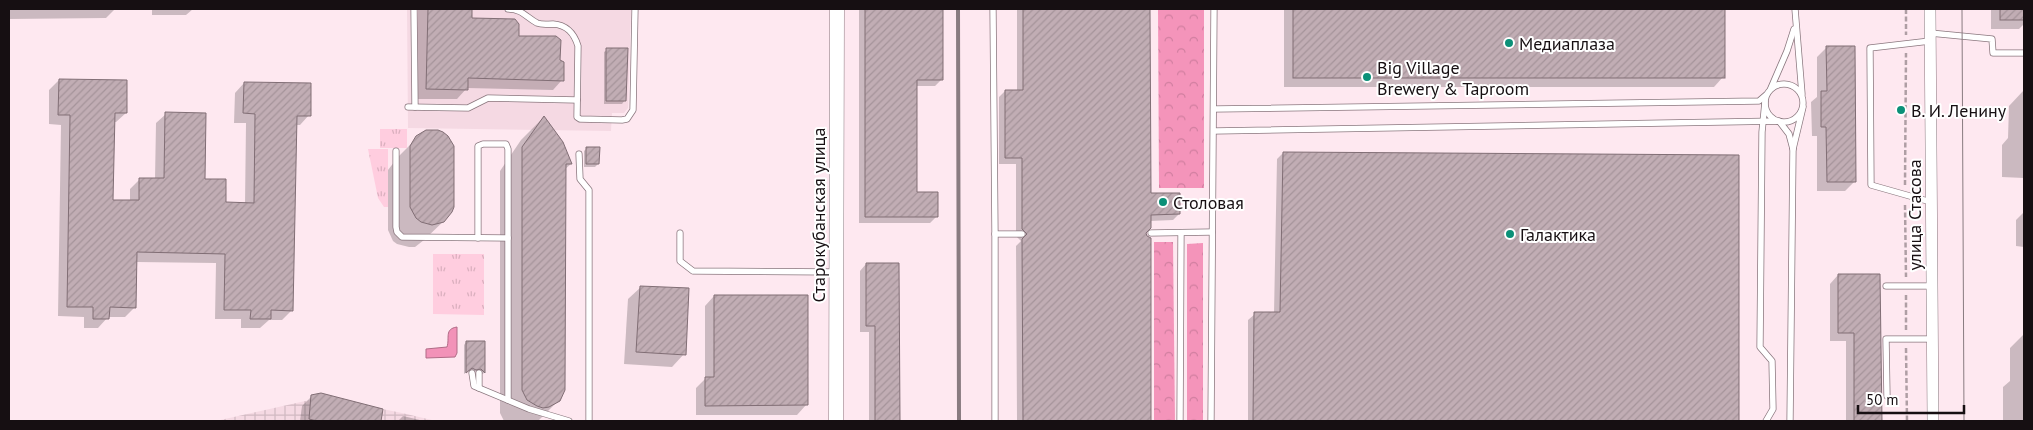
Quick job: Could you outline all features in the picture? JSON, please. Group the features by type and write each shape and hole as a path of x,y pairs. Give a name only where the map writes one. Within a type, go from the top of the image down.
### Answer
{"street":[{"name":"Старокубанская улица","path":"836,421 837,9"},
{"name":"улица Стасова","path":"1930,9 1933,421"}],"lane":[{"path":"414,9 415,107"},
{"path":"508,9 521,11 540,24 562,25 576,38 578,46 577,117 580,119 622,120 631,116 633,110 635,9"},
{"path":"993,9 995,421"},
{"path":"1211,421 1214,9"},
{"path":"1790,421 1793,149 1803,104 1795,9"},
{"path":"1766,421 1773,410 1772,361 1760,347 1763,122 1767,96 1784,58 1796,24"},
{"path":"1931,202 1871,185 1870,48 1906,44 1930,37 1992,39 1993,53 2024,53"},
{"path":"1214,109 1749,101 1759,100 1767,96 1781,84 1788,84 1798,90 1803,104 1800,113 1791,120 1763,122 1214,131"},
{"path":"1767,96 1768,114 1779,121 1789,134 1793,149"},
{"path":"408,107 468,108 488,98 577,100"},
{"path":"478,238 478,146 483,144 506,144 508,149 508,400"},
{"path":"396,152 397,232 402,237 508,238"},
{"path":"579,154 579,176 589,190 589,421"},
{"path":"1151,233 1212,232"},
{"path":"680,233 680,260 693,271 836,272"},
{"path":"1180,233 1180,421"},
{"path":"995,234 1022,234"},
{"path":"1886,286 1932,286"},
{"path":"1887,396 1886,339 1932,339"},
{"path":"476,373 473,383 479,388 569,421"}],"path":[{"path":"1906,9 1907,421"}],"shaded area":[{"path":"407,9 631,9 628,108 624,113 612,113 611,131 408,128"},
{"path":"457,327 457,353 455,357 426,358 426,349 447,347 450,330"},
{"path":"323,397 402,413 436,421 216,421"}],"green space":[{"path":"1158,9 1204,9 1204,188 1159,188"},
{"path":"380,129 407,129 407,148 380,148"},
{"path":"368,149 388,149 388,207 384,207 378,198"},
{"path":"1154,242 1173,242 1175,421 1154,421"},
{"path":"1203,243 1203,421 1187,421 1187,244"},
{"path":"433,254 484,254 484,315 433,314"}],"building":[{"path":"428,9 472,9 472,18 515,19 519,24 519,36 556,36 561,40 560,60 564,62 564,81 468,78 468,90 426,89"},
{"path":"865,9 943,9 943,80 917,80 917,192 938,192 938,217 865,217"},
{"path":"1023,9 1150,9 1151,193 1180,193 1180,214 1151,215 1151,228 1146,233 1151,238 1151,421 1023,421 1022,239 1027,234 1022,229 1022,158 1005,158 1005,90 1023,90"},
{"name":"Медиаплаза","path":"1293,9 1725,9 1725,78 1293,78"},
{"path":"2000,9 2024,9 2024,20 2000,20"},
{"path":"1826,46 1855,46 1856,182 1827,182 1826,127 1821,127 1821,91 1827,91"},
{"path":"606,48 628,48 626,101 606,101"},
{"path":"59,79 127,80 127,113 115,113 113,200 139,200 139,178 164,178 165,112 206,113 205,179 226,179 226,202 254,203 255,114 243,113 244,82 311,83 311,116 297,116 293,311 271,310 271,319 250,319 251,310 224,310 225,254 137,252 136,308 110,307 109,319 93,319 93,307 67,307 70,115 58,115"},
{"path":"544,116 563,142 572,164 566,164 565,390 560,401 543,408 527,400 522,390 522,147"},
{"path":"426,130 443,132 454,146 454,207 444,222 432,225 421,222 416,218 410,207 410,146 416,136"},
{"path":"586,147 600,147 599,164 586,164"},
{"name":"Галактика","path":"1283,152 1739,155 1739,421 1253,421 1254,312 1280,312"},
{"path":"866,263 899,263 900,421 875,421 875,326 866,326"},
{"path":"1838,274 1880,274 1882,421 1854,421 1854,333 1838,333"},
{"path":"640,286 689,288 686,355 636,352"},
{"path":"714,295 808,295 808,405 705,406 705,377 714,377"},
{"path":"466,341 485,341 485,373 481,369 476,370 472,368 466,373"},
{"path":"321,393 383,409 381,421 317,421 309,419 311,395"}],"tram line":[{"path":"1962,9 1964,421"}],"railway":[{"path":"958,9 959,421"}],"place":[{"name":"Медиаплаза","path":"1509,43"},
{"name":"Big Village Brewery & Taproom","path":"1367,77"},
{"name":"В. И. Ленину","path":"1901,110"},
{"name":"Столовая","path":"1163,202"},
{"name":"Галактика","path":"1510,234"}]}
